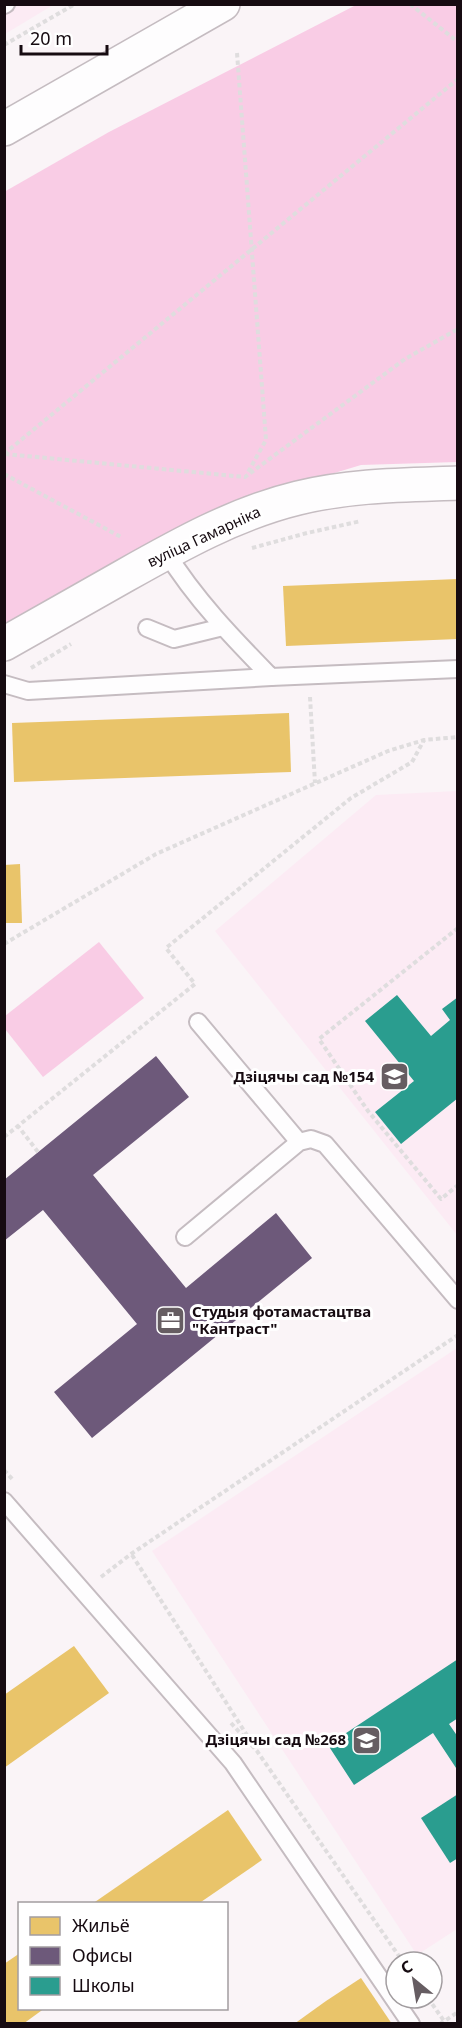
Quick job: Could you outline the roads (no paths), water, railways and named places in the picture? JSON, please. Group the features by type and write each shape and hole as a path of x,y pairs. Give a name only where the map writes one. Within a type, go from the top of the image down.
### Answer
{"street":[{"path":"4,129 223,4"},
{"name":"вуліца Гамарніка","path":"4,644 166,552 248,514 299,497 367,486 458,483"}],"lane":[{"path":"166,552 183,581 271,677"},
{"path":"147,628 174,639 223,627"},
{"path":"4,684 28,691 458,669"},
{"path":"198,1022 299,1142"},
{"path":"185,1237 299,1142 311,1139 325,1144 458,1300"},
{"path":"4,1502 233,1763 411,2024"}],"place":[{"name":"Дзіцячы сад №154","path":"395,1077"},
{"name":"Студыя фотамастацтва \"Кантраст\"","path":"171,1321"},
{"name":"Дзіцячы сад №268","path":"367,1740"}]}
